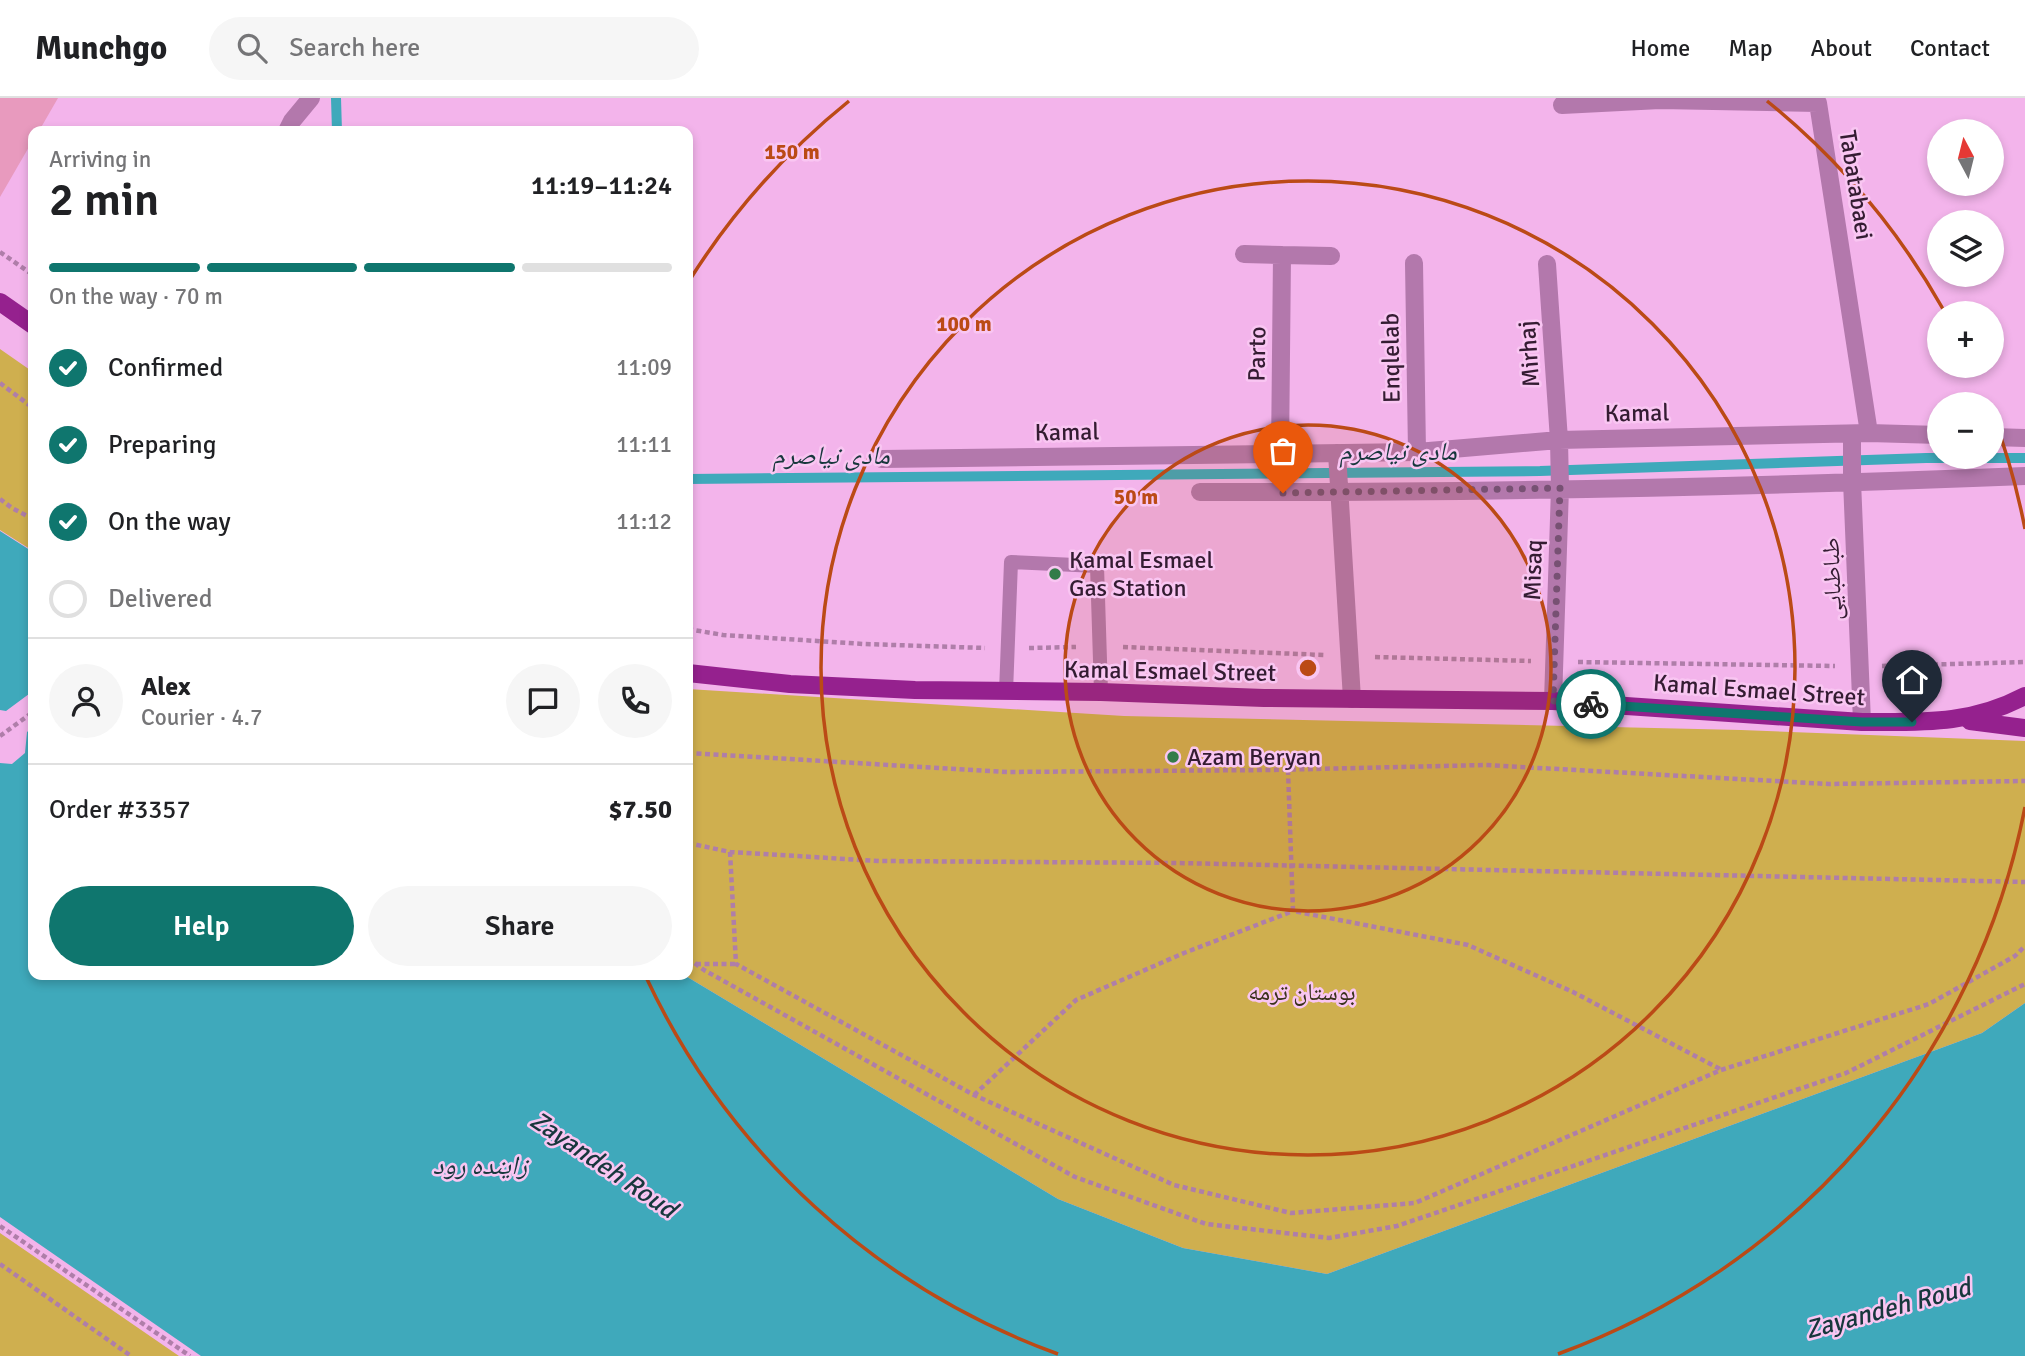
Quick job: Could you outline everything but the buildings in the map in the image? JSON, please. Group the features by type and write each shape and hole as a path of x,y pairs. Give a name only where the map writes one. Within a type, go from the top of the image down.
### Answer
{"main road":[{"path":"0,302 28,322"},
{"name":"Kamal Esmael Street","path":"693,674 790,684 915,691 1553,701 1862,722 1956,719 1991,712 2025,695"},
{"path":"1956,719 2025,728"}],"street":[{"path":"290,126 311,98"},
{"name":"Tabatabaei","path":"1562,106 1660,99 1818,101 1861,433"},
{"path":"1244,254 1331,256"},
{"name":"Parto","path":"1280,453 1282,254"},
{"name":"Enqlelab","path":"1414,263 1417,452"},
{"name":"Mirhaj","path":"1546,264 1559,440"},
{"name":"Kamal","path":"881,459 1417,452 1559,440 1861,433 1927,435"},
{"name":"طباطبایی","path":"1861,433 1852,481 1862,722"},
{"path":"2004,437 2025,438"},
{"name":"Misaq","path":"1553,701 1560,488 1559,440"},
{"path":"1337,453 1352,699"},
{"path":"1200,492 1339,493 2025,476"}],"lane":[{"path":"1006,692 1011,562 1097,566 1101,692"}],"path":[{"path":"0,252 28,272"},
{"path":"0,383 28,404"},
{"path":"0,499 28,516"},
{"path":"0,736 28,716"},
{"path":"693,753 1007,772 1288,770 1485,765 1829,784 2025,781"},
{"path":"1288,770 1293,912"},
{"path":"693,844 730,852 879,861 1291,866 2025,882"},
{"path":"730,852 736,964"},
{"path":"974,1095 1076,1000 1184,953 1293,912 1468,945 1573,992 1721,1070"},
{"path":"695,964 736,964 974,1095 1174,1185 1291,1213 1415,1203 1721,1070 1929,1003 2015,956 2025,946"},
{"path":"695,964 1075,1178 1206,1224 1329,1238 1397,1226 1846,1073 2025,984"},
{"path":"0,1226 190,1356"},
{"path":"0,1264 131,1356"}],"green space":[{"path":"0,349 28,369 28,548 0,530"},
{"name":"بوستان ترمه","path":"693,689 1124,716 1741,730 2025,741 2025,1003 1982,1033 1327,1274 1183,1248 1058,1199 692,980"},
{"path":"0,1233 179,1356 0,1356"}],"water":[{"name":"زاینده رود","path":"0,531 28,549 28,980 692,980 1058,1199 1183,1248 1327,1274 1982,1033 2025,1003 2025,1356 201,1356 0,1217"}],"pier":[{"path":"28,695 25,753 12,764 0,763 0,710 6,711"}],"waterway":[{"name":"مادی نیاصرم","path":"336,98 337,126"},
{"name":"مادی نیاصرم","path":"693,479 1540,471 1926,458 2025,458"}],"way so far":[{"path":"1283,493 1560,488 1553,701 1591,704"}],"place":[{"name":"Kamal Esmael Gas Station","path":"1055,574"},
{"name":"Azam Beryan","path":"1173,757"}],"route":[{"path":"1591,704 1862,722 1912,722"}],"water label":[{"name":"Zayandeh Roud","path":"603,1165"},
{"name":"Zayandeh Roud","path":"1888,1309"}]}
